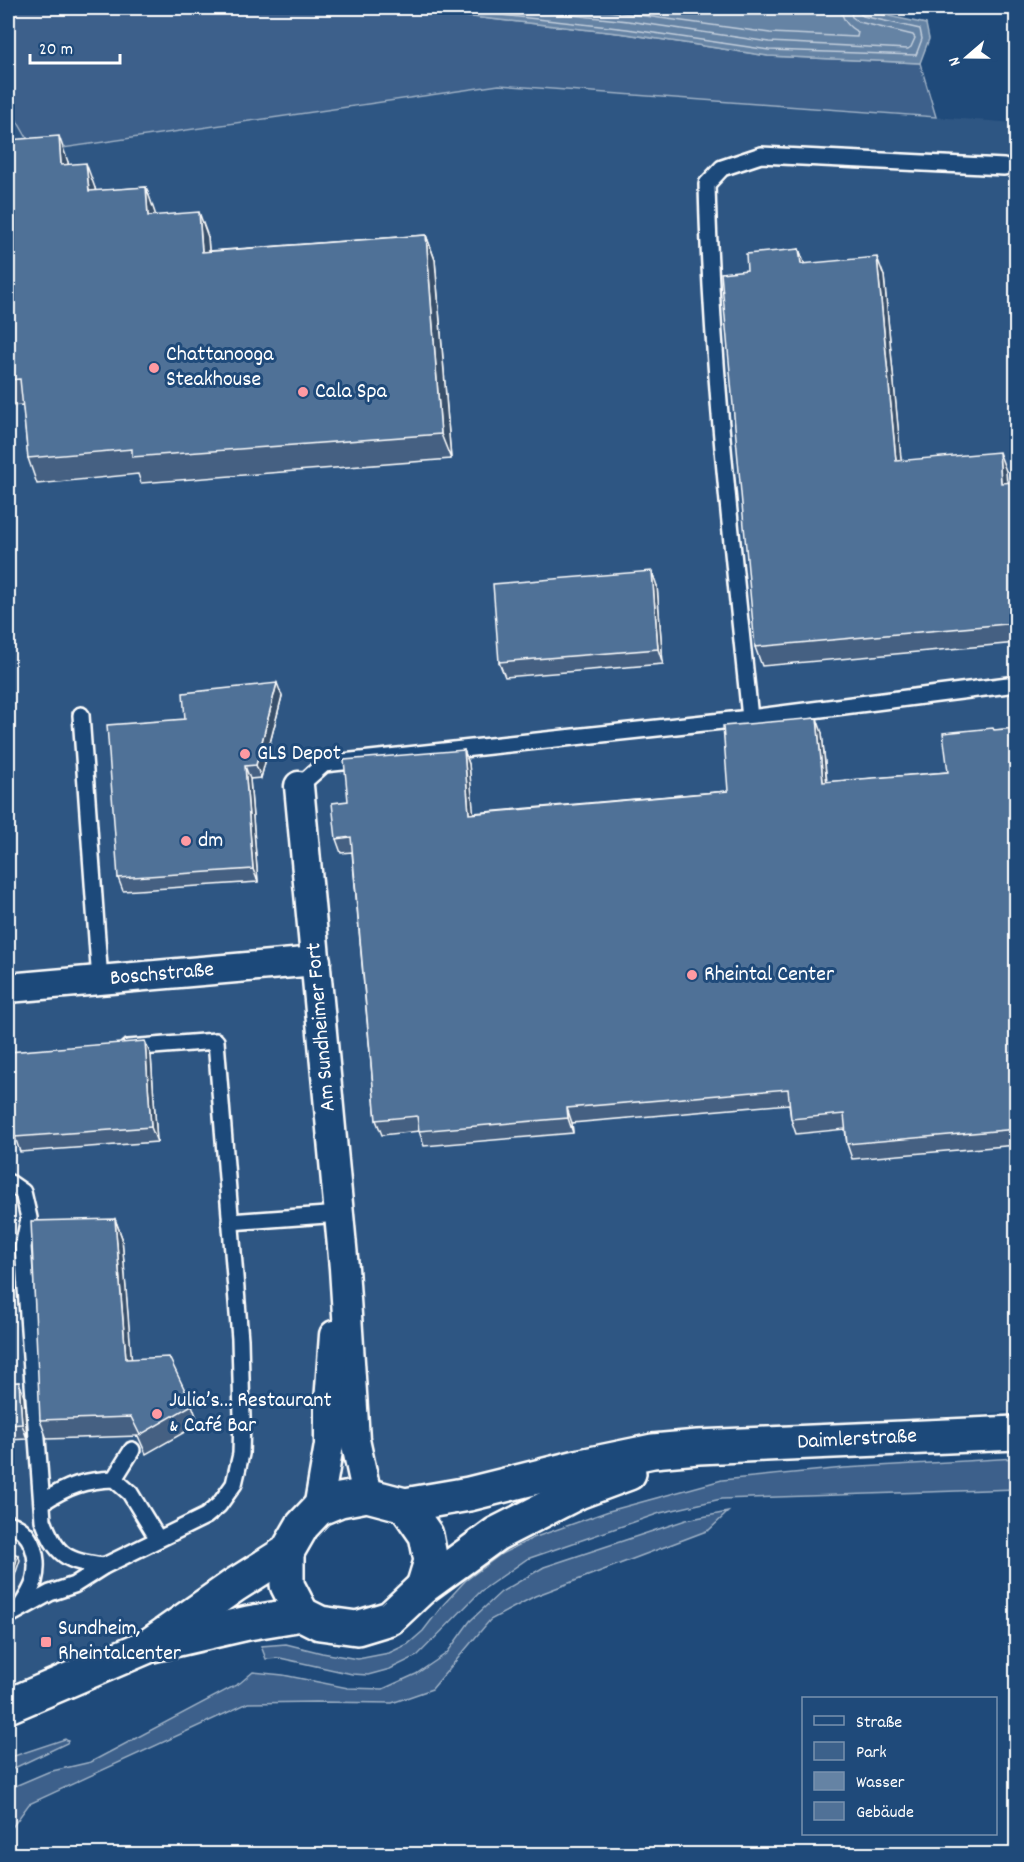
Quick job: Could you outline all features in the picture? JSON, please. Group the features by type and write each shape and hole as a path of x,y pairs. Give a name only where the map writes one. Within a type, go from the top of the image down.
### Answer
{"main road":[{"name":"Daimlerstraße","path":"148,1646 287,1551 302,1526 318,1509 340,1500 367,1495 405,1505 469,1494 653,1451 1017,1433"},
{"name":"Daimlerstraße","path":"8,1706 148,1646 248,1623 302,1614 320,1623 357,1628 390,1618 423,1587 496,1533 578,1492 698,1447"},
{"path":"405,1505 426,1535 431,1561 423,1587"},
{"path":"287,1551 287,1585 302,1614"}],"street":[{"name":"Am Sundheimer Fort","path":"299,786 344,1268 355,1440 367,1495"},
{"name":"Boschstraße","path":"8,988 316,961"},
{"name":"Am Sundheimer Fort","path":"318,1509 329,1445 329,1402 334,1336 344,1268"}],"lane":[{"path":"750,718 724,463 708,254 707,184 722,168 761,155 1004,167"},
{"path":"299,786 324,764 750,718 1017,684"},
{"path":"81,715 100,981"},
{"path":"14,1612 206,1516 219,1505 234,1484 241,1454 240,1339 216,1041 114,1049"},
{"path":"8,1183 22,1192 28,1218 23,1248 43,1520 51,1540 65,1556 81,1564 104,1566"},
{"path":"230,1222 339,1214"},
{"path":"114,1479 132,1450"},
{"path":"43,1502 62,1490 93,1480 114,1479 130,1493 158,1539"},
{"path":"8,1523 16,1525 31,1539 37,1562 33,1584 14,1612"}],"shaded area":[{"path":"499,85 1016,123 1016,1411 642,1440 583,1450 454,1478 346,1516 268,1551 8,1704 8,105 35,152"}],"green space":[{"path":"8,8 419,8 437,13 626,34 768,56 920,63 936,117 499,85 35,152 8,105"},
{"path":"1016,1458 1016,1489 721,1499 660,1513 527,1559 481,1591 417,1656 390,1669 368,1675 352,1674 280,1658 266,1659 261,1646 286,1644 358,1659 389,1653 408,1644 423,1631 465,1581 501,1554 533,1538 609,1511 722,1480 844,1468"},
{"path":"728,1512 709,1530 535,1596 490,1620 432,1689 392,1703 248,1703 29,1804 8,1833 8,1789 48,1772 91,1762 240,1683 253,1672 283,1675 348,1688 383,1689 416,1674 447,1653 470,1621 501,1592 544,1567 686,1520"},
{"path":"65,1739 67,1743 8,1771 8,1758"}],"water":[{"path":"419,8 851,8 926,24 929,39 920,63 768,56 626,34 437,13"}],"building":[{"path":"59,136 61,165 86,163 89,191 146,187 148,216 199,212 202,252 426,235 441,434 132,457 132,449 28,458 20,379 8,380 8,140"},
{"path":"799,249 801,264 877,257 896,461 999,452 1001,483 1017,482 1017,623 755,647 721,273 747,270 746,254"},
{"path":"652,571 658,649 499,662 493,584"},
{"path":"277,683 256,765 245,766 253,869 118,878 107,725 185,719 183,693"},
{"name":"Rheintal Center","path":"817,718 823,782 948,772 943,733 1017,728 1017,1129 847,1144 844,1114 791,1119 788,1089 567,1108 568,1118 419,1131 417,1116 376,1120 351,837 336,839 332,803 348,801 344,760 464,750 469,814 728,791 723,726"},
{"path":"145,1041 151,1127 15,1137 8,1052"},
{"path":"115,1219 126,1359 169,1357 192,1405 140,1435 131,1417 40,1420 31,1221"},
{"path":"19,1382 22,1424 8,1425 8,1383"},
{"path":"8,1551 18,1555 14,1570 8,1575"}],"place":[{"name":"Chattanooga Steakhouse","path":"154,368"},
{"name":"Cala Spa","path":"303,392"},
{"name":"GLS Depot","path":"245,754"},
{"name":"dm","path":"186,841"},
{"name":"Rheintal Center","path":"692,975"},
{"name":"Julia’s… Restaurant & Café Bar","path":"157,1414"},
{"name":"Sundheim, Rheintalcenter","path":"46,1642"}]}
